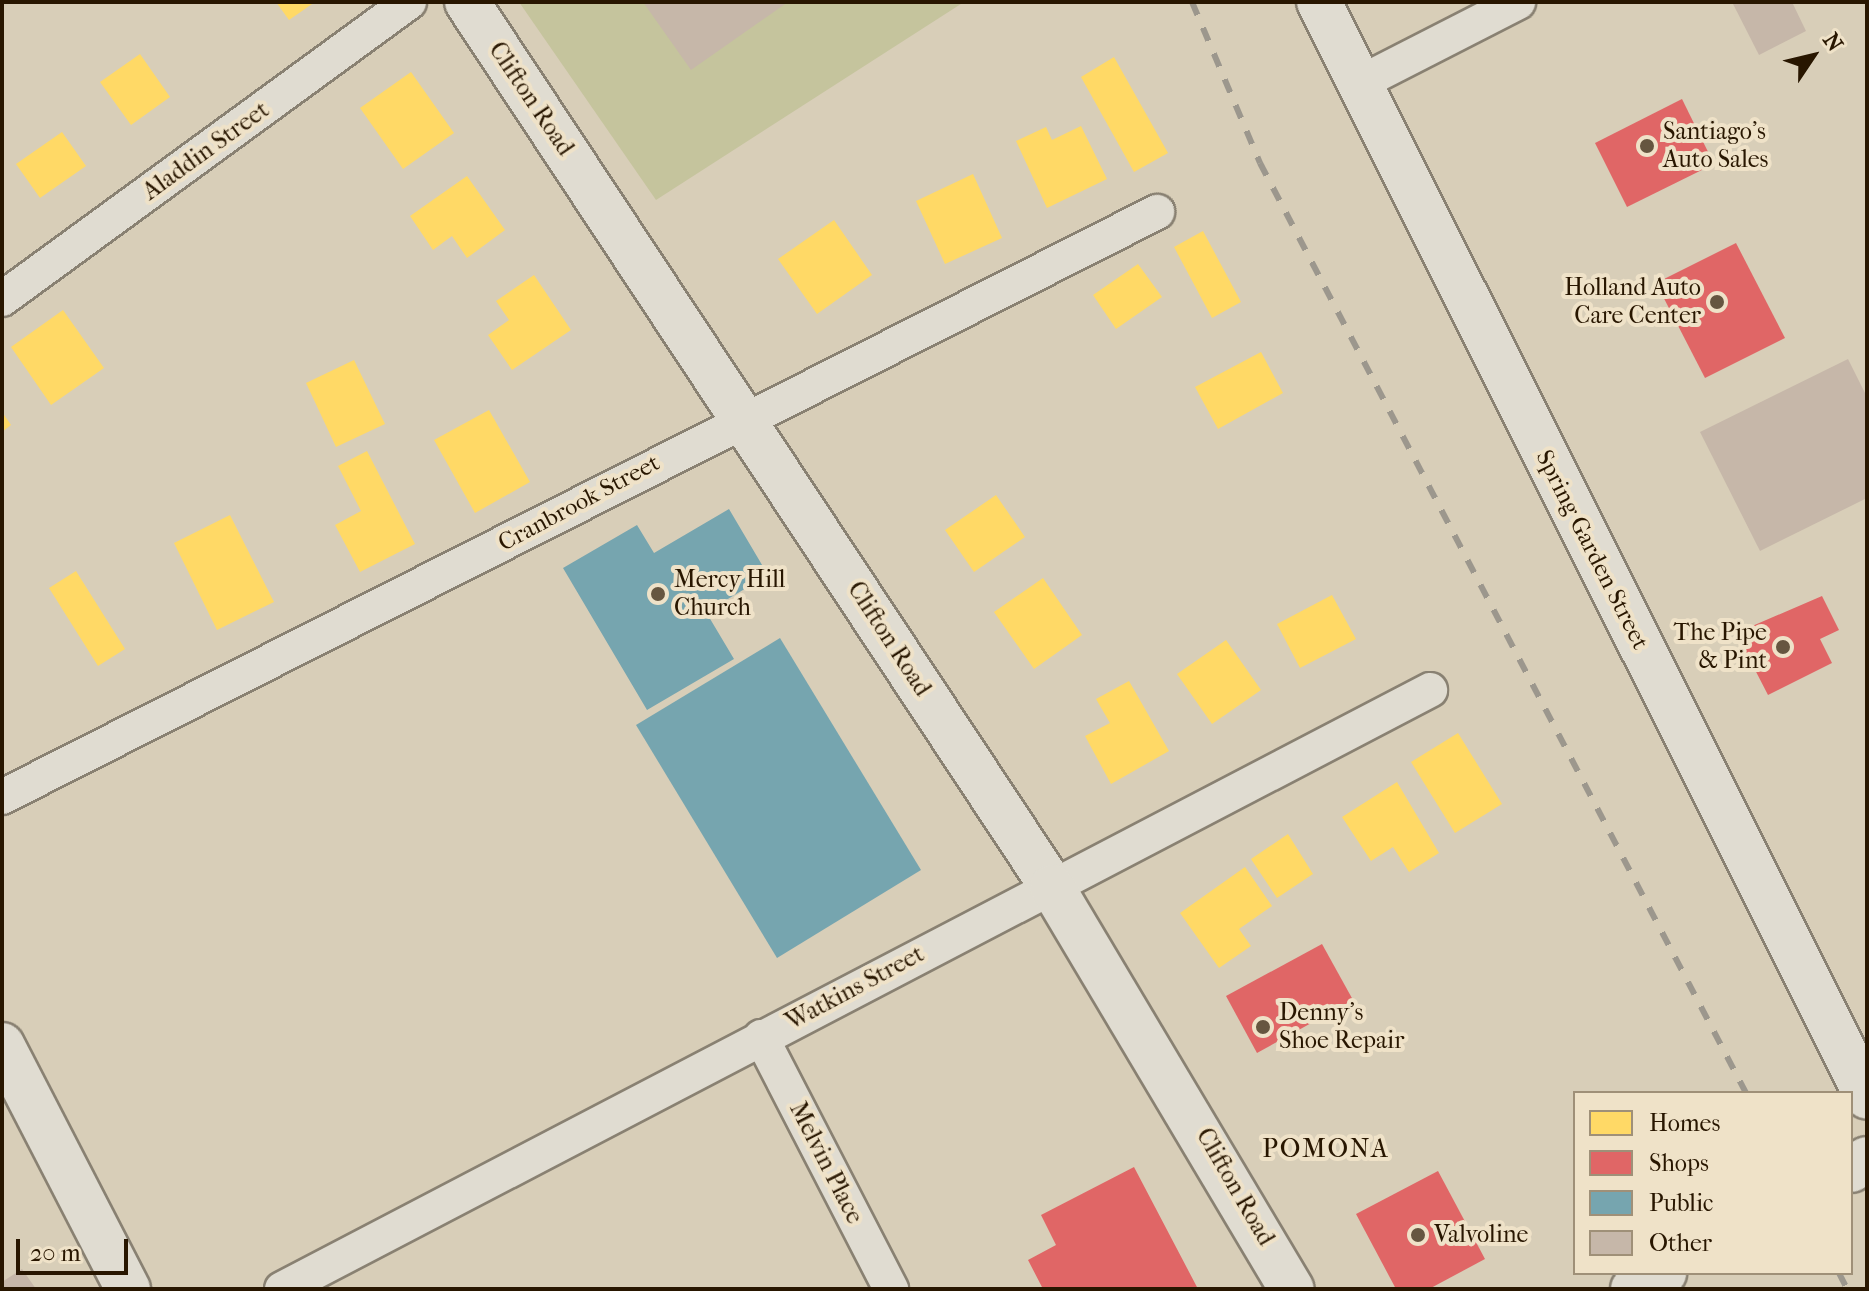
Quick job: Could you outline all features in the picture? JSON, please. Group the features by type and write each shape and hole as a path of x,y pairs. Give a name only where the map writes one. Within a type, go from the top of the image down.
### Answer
{"street":[{"name":"Aladdin Street","path":"2,299 409,2"},
{"name":"Clifton Road","path":"467,2 1052,887 1292,1289"},
{"name":"Spring Garden Street","path":"1319,2 1867,1097"},
{"path":"1358,84 1518,2"},
{"name":"Cranbrook Street","path":"2,797 744,417 1157,212"},
{"name":"Watkins Street","path":"282,1289 1430,690"},
{"name":"Melvin Place","path":"761,1037 891,1289"},
{"path":"2,1045 128,1289"},
{"path":"1633,1289 1660,1275"}],"green space":[{"path":"519,2 964,2 656,200"}],"building: Homes":[{"path":"276,2 315,2 289,20"},
{"path":"140,54 170,97 131,125 100,82"},
{"path":"1114,57 1168,153 1134,172 1081,77"},
{"path":"411,72 454,133 403,169 360,108"},
{"path":"1081,126 1107,179 1047,208 1016,141 1046,127 1052,140"},
{"path":"62,132 86,166 40,198 16,164"},
{"path":"973,174 1002,238 945,264 916,201"},
{"path":"467,176 505,230 467,258 452,236 433,250 410,216"},
{"path":"834,220 872,275 817,314 778,259"},
{"path":"1203,231 1241,302 1212,318 1174,247"},
{"path":"1138,264 1162,297 1116,329 1093,295"},
{"path":"534,275 571,330 512,370 488,335 509,320 496,301"},
{"path":"63,310 104,368 51,405 11,347"},
{"path":"1261,352 1283,393 1218,429 1195,387"},
{"path":"354,360 385,424 336,447 306,383"},
{"path":"489,410 530,482 475,513 434,440"},
{"path":"2,412 11,425 2,432"},
{"path":"367,451 415,544 360,572 335,525 361,511 338,466"},
{"path":"996,495 1025,537 974,572 945,530"},
{"path":"230,515 274,602 217,630 174,543"},
{"path":"76,571 125,649 98,666 49,588"},
{"path":"1043,578 1082,635 1034,669 994,612"},
{"path":"1332,595 1356,639 1300,668 1277,624"},
{"path":"1226,640 1261,690 1212,724 1177,674"},
{"path":"1129,681 1169,751 1111,784 1085,736 1110,723 1096,699"},
{"path":"1458,733 1502,804 1455,833 1411,762"},
{"path":"1397,782 1439,853 1409,872 1393,847 1371,861 1342,817"},
{"path":"1288,834 1313,874 1277,898 1251,859"},
{"path":"1245,867 1272,906 1239,929 1251,946 1219,968 1180,913"}],"building: Shops":[{"path":"1682,99 1714,164 1627,207 1595,143"},
{"path":"1736,243 1785,338 1705,378 1656,283"},
{"path":"1822,596 1839,630 1820,639 1832,663 1768,695 1736,633"},
{"path":"1322,944 1353,1000 1257,1053 1226,996"},
{"path":"1134,1167 1198,1289 1043,1289 1028,1260 1056,1245 1041,1215"},
{"path":"1438,1171 1485,1259 1429,1289 1396,1289 1356,1214"}],"building: Public":[{"name":"Mercy Hill Church","path":"729,509 768,575 706,612 734,659 647,710 563,568 637,525 654,553"},
{"path":"780,638 921,870 777,958 636,725"}],"building: Other":[{"path":"643,2 788,2 691,70"},
{"path":"1732,2 1792,2 1806,31 1759,55"},
{"path":"1848,359 1867,397 1867,498 1760,551 1700,432"},
{"path":"22,1269 36,1289 2,1289 2,1282"}],"railway":[{"path":"1192,2 1260,163 1745,1091"},
{"path":"1840,1275 1847,1289"}],"place":[{"name":"Santiago's Auto Sales","path":"1647,146"},
{"name":"Holland Auto Care Center","path":"1717,302"},
{"name":"Mercy Hill Church","path":"658,594"},
{"name":"The Pipe & Pint","path":"1783,647"},
{"name":"Denny's Shoe Repair","path":"1263,1027"},
{"name":"Valvoline","path":"1418,1235"}],"district":[{"name":"POMONA","path":"1326,1149"}]}
